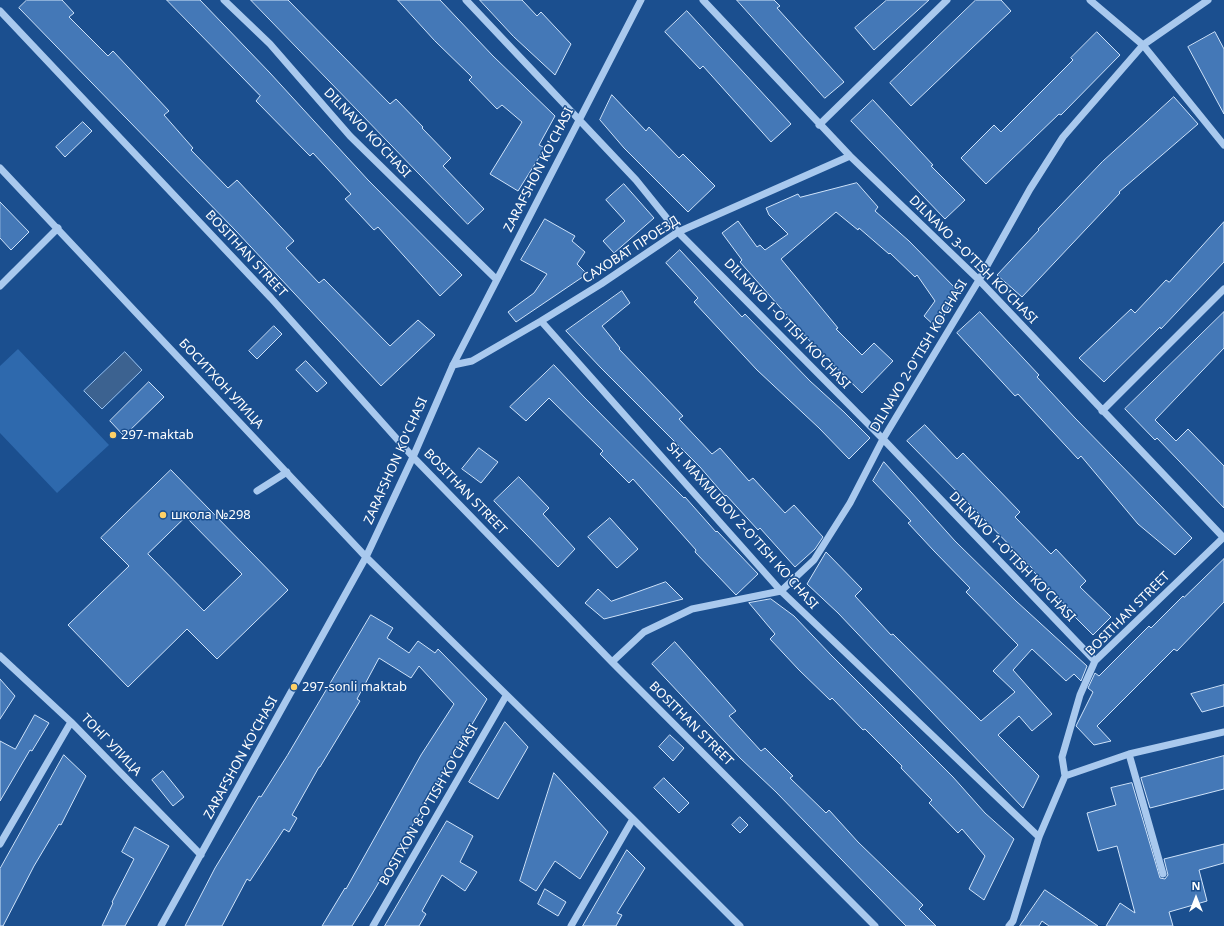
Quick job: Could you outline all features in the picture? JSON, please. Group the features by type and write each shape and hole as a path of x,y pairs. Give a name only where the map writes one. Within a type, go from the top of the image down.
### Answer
{"street":[{"name":"DILNAVO KO'CHASI","path":"224,0 270,44 350,136 496,279"},
{"name":"DILNAVO 1-O'TISH KO'CHASI","path":"466,0 580,118 636,180 678,232 883,440 1095,661"},
{"name":"ZARAFSHON KO'CHASI","path":"161,926 366,557 453,365 641,0"},
{"name":"DILNAVO 3-O'TISH KO'CHASI","path":"703,0 850,156 980,280 1102,411 1224,538"},
{"path":"820,125 947,0"},
{"path":"1090,0 1143,45 1224,145"},
{"name":"DILNAVO 2-O'TISH KO'CHASI","path":"781,591 814,560 850,503 883,440 980,280 1030,189 1063,138 1143,45 1208,0"},
{"name":"BOSITHAN STREET","path":"0,11 271,298 413,456 612,662 875,926"},
{"name":"САХОВАТ ПРОЕЗД","path":"453,365 472,361 541,321 601,284 678,232 850,156"},
{"path":"0,168 58,228 0,286"},
{"name":"БОСИТХОН УЛИЦА","path":"58,228 366,557"},
{"path":"1102,411 1224,289"},
{"name":"SH. MAXMUDOV 2-O'TISH KO'CHASI","path":"541,321 781,591 1039,837"},
{"path":"257,491 287,472"},
{"name":"BOSITHAN STREET","path":"1065,776 1062,757 1080,694 1095,661 1224,538"},
{"path":"366,557 740,926"},
{"path":"612,662 644,632 692,609 781,591"},
{"name":"ТОНГ УЛИЦА","path":"0,656 72,722 201,855"},
{"name":"BOSITXON 8-O'TISH KO'CHASI","path":"373,926 506,696"},
{"path":"0,844 72,722"},
{"path":"1009,926 1013,921 1039,837 1065,776 1129,754 1224,732"},
{"path":"1129,754 1141,802 1163,874"},
{"path":"571,926 633,819"}],"shaded area":[{"path":"18,349 109,445 57,493 0,433 0,366"},
{"path":"125,352 142,370 102,409 84,391"}],"building":[{"path":"27,0 62,0 74,13 69,17 108,56 113,51 169,111 164,115 193,148 191,150 228,188 237,180 294,241 286,248 319,283 324,279 390,346 418,320 435,335 381,386 236,231 19,8"},
{"path":"167,0 200,0 270,73 368,180 462,275 440,296 378,227 374,230 345,199 351,194 313,153 310,156 256,101 260,96"},
{"path":"251,0 288,0 390,104 396,99 423,127 422,128 451,158 443,166 484,209 468,224"},
{"path":"398,0 440,0 493,56 555,116 539,145 545,148 518,191 490,174 522,122 502,105 497,109 469,80 472,77 435,41"},
{"path":"480,0 522,0 537,16 541,12 571,44 555,75 514,37"},
{"path":"737,0 774,0 780,6 777,8 844,82 825,98"},
{"path":"887,0 929,0 874,50 855,28"},
{"path":"976,0 1001,0 1011,11 911,106 890,83"},
{"path":"687,11 791,124 771,142 703,66 700,69 665,32"},
{"path":"1097,32 1120,55 1061,115 1059,114 986,184 961,158 994,125 1001,132 1073,60 1071,58"},
{"path":"1215,32 1224,49 1224,114 1188,47"},
{"path":"612,95 646,131 649,127 679,158 683,154 715,186 688,212 624,148 600,120"},
{"path":"1174,97 1198,124 1119,192 1120,193 1022,297 997,275 1039,230 1038,229 1102,162"},
{"path":"873,100 933,165 931,166 965,200 945,219 851,121"},
{"path":"83,122 92,131 65,157 56,147"},
{"path":"857,183 878,207 875,211 909,241 958,291 937,328 924,316 935,301 917,275 915,277 890,253 889,254 859,228 858,230 836,212 781,259 838,328 836,329 862,355 874,343 893,361 862,393 815,347 740,262 742,260 722,233 738,221 757,247 760,245 765,250 788,234 769,215 766,208 798,194 800,197"},
{"path":"624,184 654,218 614,253 603,241 625,221 606,200"},
{"path":"0,202 29,232 11,250 0,238"},
{"path":"545,219 575,236 572,241 585,252 577,264 587,274 516,322 508,312 534,293 547,274 521,260"},
{"path":"1224,222 1224,262 1161,329 1160,327 1104,382 1079,358 1131,309 1135,313 1166,280 1169,282"},
{"path":"680,250 742,317 745,314 810,381 870,438 849,459 819,428 757,370 694,302 698,298 666,263"},
{"path":"622,291 630,303 602,326 620,348 619,349 683,416 679,419 712,454 720,448 749,481 753,478 785,513 794,505 823,537 815,549 795,567 760,528 758,530 726,495 725,496 700,467 566,331"},
{"path":"980,312 1039,375 1037,377 1075,418 1192,538 1175,555 1138,524 1081,456 1078,459 1018,394 1015,396 957,333"},
{"path":"1224,312 1224,348 1155,420 1176,441 1188,429 1224,466 1224,508 1157,438 1155,440 1125,409"},
{"path":"274,326 282,334 257,359 249,351"},
{"path":"306,361 327,383 317,392 296,370"},
{"path":"554,365 684,498 685,497 716,532 717,531 758,574 736,595 695,552 696,550 633,479 629,483 600,454 603,451 549,398 526,421 510,407"},
{"path":"149,382 164,397 124,436 110,421"},
{"path":"925,425 957,459 963,453 1020,512 1015,517 1051,554 1056,549 1086,581 1080,587 1111,617 1093,635 1067,609 1068,608 1033,571 1034,570 907,441"},
{"path":"479,448 498,462 481,483 462,469"},
{"path":"884,462 955,541 1016,601 1087,666 1081,681 1074,674 1066,681 1032,649 1013,670 1052,714 1032,731 1019,716 998,735 1039,776 1023,808 838,613 807,584 826,552 862,589 855,596 891,635 893,634 981,721 1015,692 993,671 1018,645 966,592 970,588 908,523 911,521 873,481"},
{"path":"171,470 288,590 217,659 187,629 128,687 68,625 129,566 101,538","holes":["186,517 242,574 204,611 148,554"]},
{"path":"519,477 549,508 543,514 575,549 558,567 494,501"},
{"path":"610,518 638,549 617,568 588,537"},
{"path":"1224,559 1224,602 1177,651 1174,649 1097,726 1111,741 1094,745 1076,726 1093,692 1088,688 1095,673 1099,676 1149,626 1151,628 1183,596 1184,597"},
{"path":"666,582 683,599 604,619 585,603 598,589 611,601"},
{"path":"771,599 794,616 953,777 985,813 1014,839 984,900 969,889 985,856 962,829 958,833 929,803 932,800 901,768 902,766 865,729 863,730 832,698 830,700 770,639 775,634 749,603"},
{"path":"371,615 393,628 387,638 409,653 418,641 435,653 438,649 487,699 372,894 352,926 322,926 345,888 346,889 421,755 454,704 419,666 411,678 379,658 357,699 360,701 319,767 292,815 297,818 289,832 284,829 250,881 247,879 222,926 185,926 215,868 259,796 261,797 287,756"},
{"path":"675,642 736,711 729,716 761,751 765,748 793,776 790,778 826,813 829,810 858,842 923,905 919,909 936,926 906,926 776,792 740,758 652,664"},
{"path":"0,679 15,696 0,719"},
{"path":"1224,685 1224,706 1202,712 1191,694"},
{"path":"35,715 49,723 32,751 30,750 0,801 0,741 15,749"},
{"path":"505,722 528,747 498,799 469,782"},
{"path":"670,735 684,748 673,761 659,747"},
{"path":"64,755 86,776 61,825 59,824 34,866 3,926 0,926 0,869"},
{"path":"1224,756 1224,789 1150,808 1141,778"},
{"path":"163,771 184,797 173,806 152,780"},
{"path":"554,773 608,832 580,879 555,861 536,891 520,881"},
{"path":"664,778 689,803 679,813 654,788"},
{"path":"1132,783 1160,878 1165,879 1168,875 1164,859 1224,844 1224,863 1199,870 1207,901 1169,912 1173,926 1106,926 1120,903 1135,913 1117,846 1098,851 1087,813 1116,805 1111,788"},
{"path":"740,817 748,825 740,833 732,825"},
{"path":"447,821 473,836 460,862 477,872 465,891 442,875 422,911 426,914 419,926 385,926"},
{"path":"135,827 169,846 125,926 102,926 113,903 112,902 134,859 122,852"},
{"path":"627,850 645,868 617,913 622,915 616,926 583,926"},
{"path":"545,889 566,902 558,916 538,904"},
{"path":"1045,890 1098,926 1049,926 1042,921 1039,926 1020,926"}],"place":[{"name":"297-maktab","path":"113,435"},
{"name":"школа №298","path":"163,515"},
{"name":"297-sonli maktab","path":"294,687"}]}
